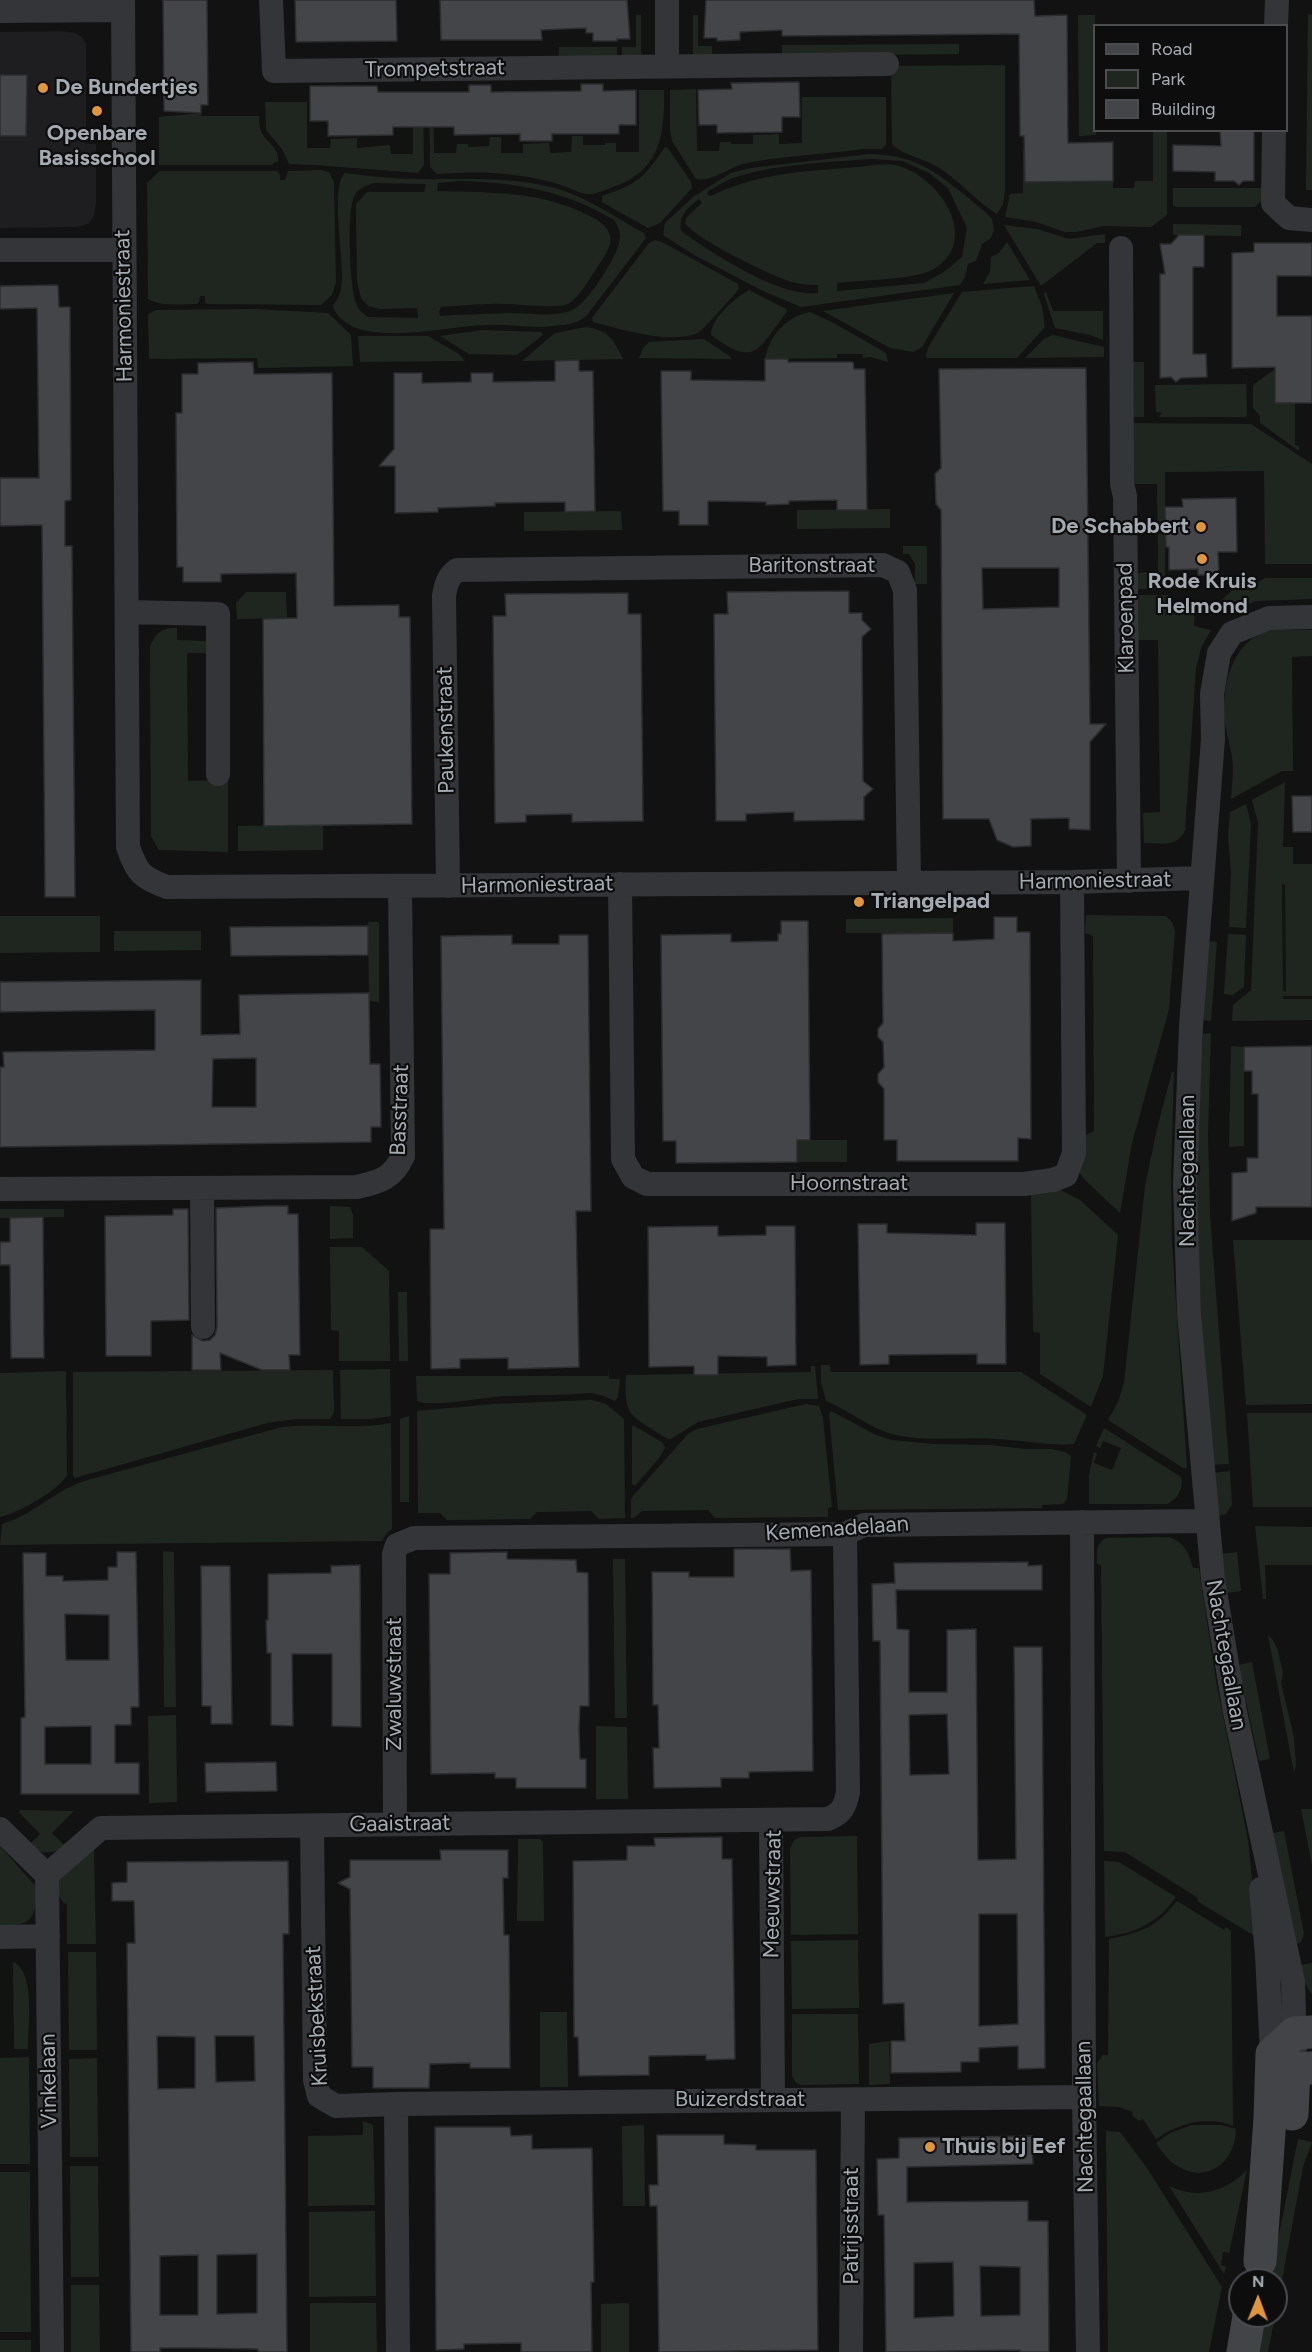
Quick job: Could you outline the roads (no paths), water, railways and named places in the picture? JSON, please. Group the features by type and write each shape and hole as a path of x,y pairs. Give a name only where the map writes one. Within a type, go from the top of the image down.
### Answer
{"street":[{"name":"Trompetstraat","path":"271,0 274,71 887,64"},
{"path":"667,0 667,66"},
{"path":"1276,24 1277,0"},
{"path":"0,11 123,5"},
{"name":"Harmoniestraat","path":"123,5 128,847 134,865 146,879 167,887 400,887 909,884 1200,878"},
{"path":"1274,132 1273,203 1288,218 1312,220"},
{"name":"Klaroenpad","path":"1121,248 1122,473 1125,496 1129,881"},
{"path":"0,250 123,250"},
{"name":"Baritonstraat","path":"450,575 457,570 468,569 884,564 898,572 905,590 909,884"},
{"name":"Paukenstraat","path":"448,886 444,596 450,575"},
{"path":"127,612 218,615 218,774"},
{"name":"Nachtegaallaan","path":"1258,2268 1291,2122 1297,2051 1293,1982 1220,1630 1206,1521 1189,1313 1185,1184 1200,878 1213,739 1212,694 1219,653 1232,633 1269,618 1312,617"},
{"name":"Hoornstraat","path":"620,884 623,1159 633,1177 647,1184 1024,1185 1053,1180 1066,1174 1074,1153 1072,882"},
{"name":"Basstraat","path":"0,1189 357,1187 387,1178 397,1169 403,1156 400,887"},
{"path":"202,1189 202,1327"},
{"name":"Kemenadelaan","path":"397,1545 414,1538 845,1534 864,1525 1206,1521"},
{"name":"Nachtegaallaan","path":"1082,1522 1084,2097 1088,2352"},
{"name":"Meeuwstraat","path":"773,2099 771,1820 828,1819 839,1814 845,1805 848,1792 845,1534"},
{"name":"Zwaluwstraat","path":"395,1823 394,1554 397,1545"},
{"name":"Nachtegaallaan","path":"1253,1793 1268,1955 1297,2051"},
{"name":"Gaaistraat","path":"47,1875 100,1828 771,1820"},
{"name":"Kruisbekstraat","path":"312,1826 315,2079 319,2096 336,2106 396,2104"},
{"path":"0,1829 47,1875"},
{"name":"Vinkelaan","path":"47,1875 52,2352"},
{"path":"0,1937 48,1936"},
{"name":"Buizerdstraat","path":"396,2104 1084,2097"},
{"name":"Patrijsstraat","path":"851,2352 853,2100"},
{"path":"396,2104 398,2352"},
{"path":"1243,2352 1247,2328"}],"place":[{"name":"De Bundertjes","path":"43,88"},
{"name":"Openbare Basisschool","path":"97,111"},
{"name":"De Schabbert","path":"1201,527"},
{"name":"Rode Kruis Helmond","path":"1202,559"},
{"name":"Triangelpad","path":"859,902"},
{"name":"Thuis bij Eef","path":"930,2147"}]}
